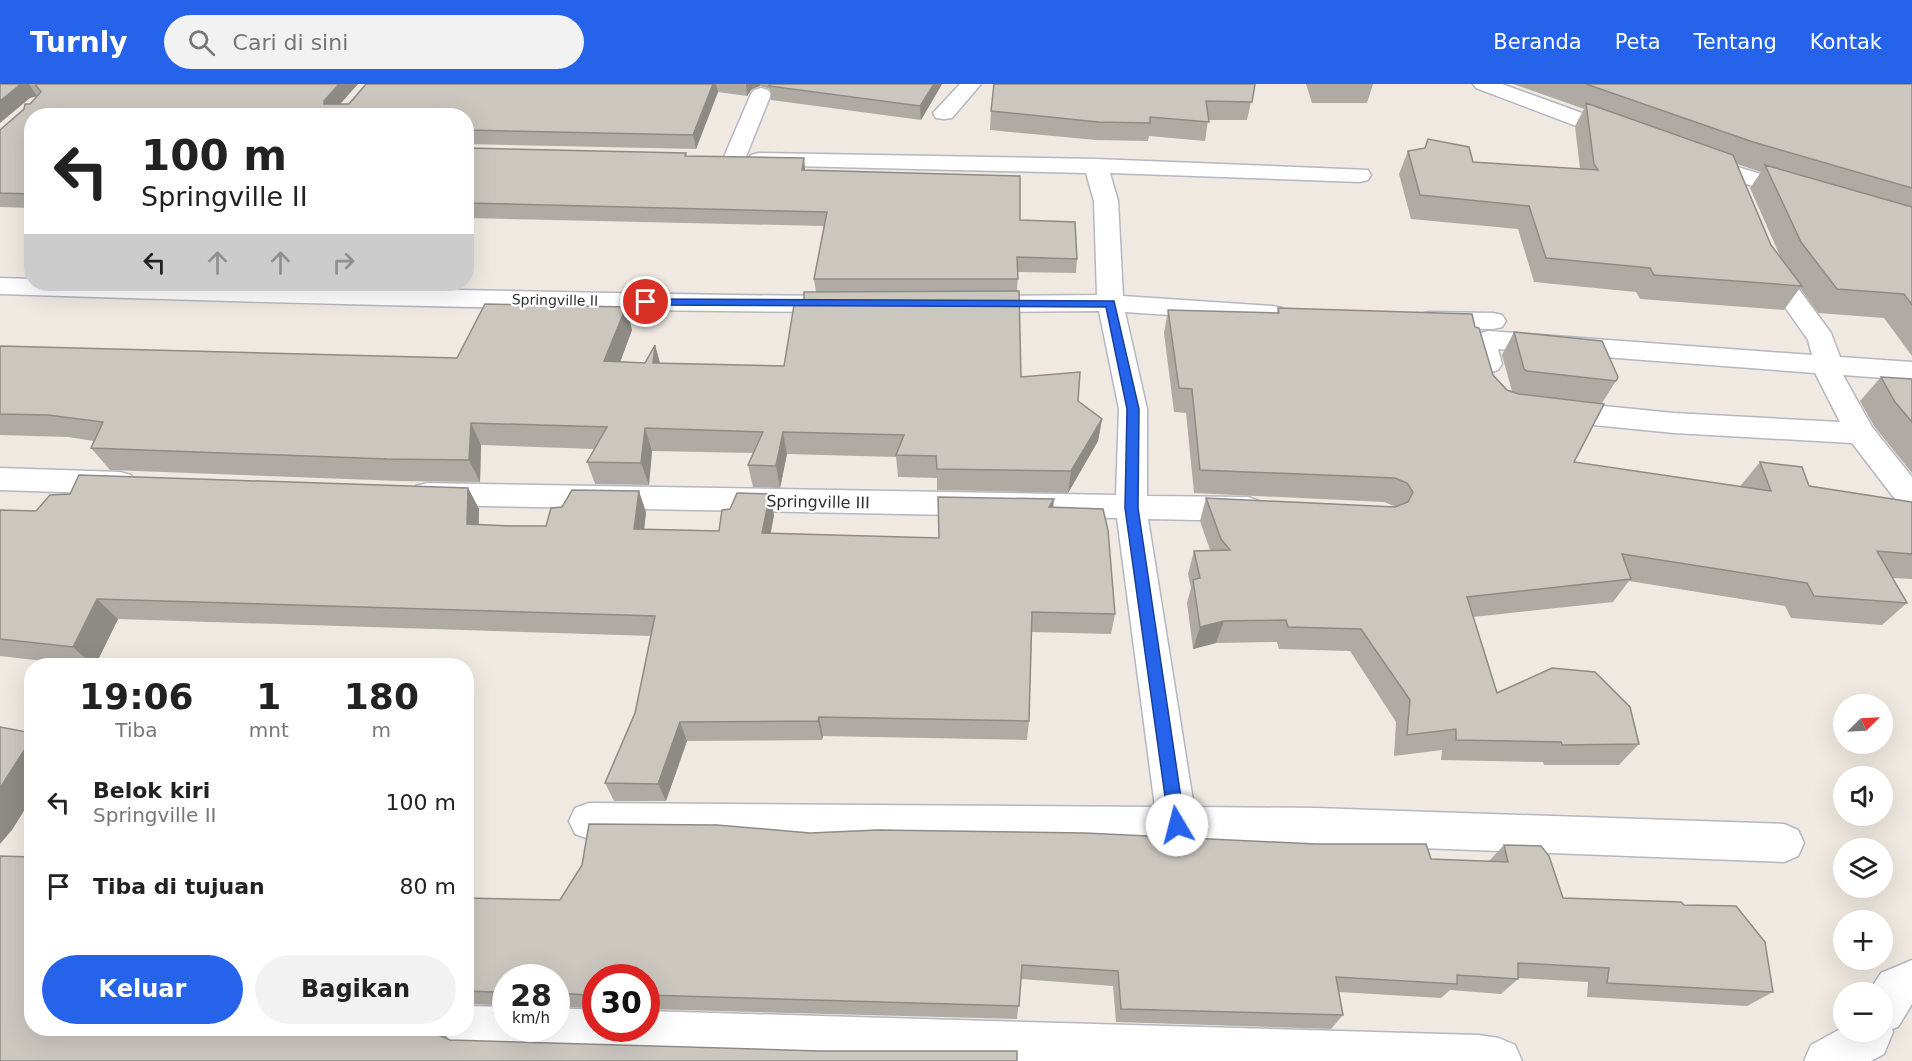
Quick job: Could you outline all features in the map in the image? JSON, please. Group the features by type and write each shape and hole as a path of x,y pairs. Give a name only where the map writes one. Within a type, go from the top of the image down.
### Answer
{"street":[{"path":"944,113 971,84"},
{"path":"1483,84 1646,144"},
{"path":"734,159 761,94"},
{"path":"1677,154 1821,199"},
{"path":"711,159 1096,166 1360,175"},
{"path":"1096,166 1106,201 1110,303 1133,409 1131,508 1177,825"},
{"path":"1730,172 1741,200"},
{"path":"1757,238 1770,268 1821,339 1829,376 1861,433 1912,499"},
{"name":"Springville II","path":"0,286 24,287"},
{"name":"Springville II","path":"156,291 716,304 871,304"},
{"path":"955,304 1110,303 1300,316"},
{"path":"1402,319 1493,321"},
{"path":"1494,386 1482,342 1488,340 1912,371"},
{"path":"1523,408 1674,423 1861,433"},
{"path":"0,479 152,484"},
{"name":"Springville III","path":"400,494 1277,510"},
{"path":"589,821 1316,826 1784,843"},
{"path":"1893,993 1901,983 1912,982"},
{"path":"474,1028 1478,1058 1499,1061"},
{"path":"1827,1061 1861,1042"}],"building":[{"path":"0,84 22,84 0,101"},
{"path":"35,84 339,84 324,104 349,104 366,84 713,84 693,135 474,130 474,108 24,108 25,104 30,104 41,92"},
{"path":"770,84 934,84 920,106 769,86"},
{"path":"994,84 1255,84 1252,102 1206,101 1209,122 1150,117 1150,123 1098,122 991,111"},
{"path":"1586,84 1912,84 1912,188 1753,142"},
{"path":"1586,103 1733,155 1771,245 1802,286 1654,275 1650,268 1546,258 1529,206 1420,195 1408,151 1425,148 1428,139 1469,147 1473,162 1598,170 1594,164"},
{"path":"24,109 24,194 0,193 0,130"},
{"path":"474,148 804,158 802,170 1020,176 1020,220 1075,222 1077,259 1017,257 1018,279 814,279 827,212 474,203"},
{"path":"1765,165 1912,207 1912,305 1904,294 1837,289 1801,242"},
{"path":"1019,291 1021,377 1080,372 1078,401 1102,419 1071,471 937,469 936,456 896,455 904,435 783,432 776,466 748,465 763,432 645,428 641,463 587,462 607,427 471,423 469,460 91,448 103,422 48,415 0,414 0,346 457,358 485,304 626,307 604,361 645,363 655,345 653,363 784,366 794,305 804,305 804,292"},
{"path":"1278,308 1472,314 1475,327 1479,328 1493,375 1507,390 1519,394 1604,404 1574,462 1771,491 1760,462 1802,467 1809,486 1912,502 1912,554 1877,551 1907,603 1814,596 1807,583 1622,554 1631,579 1467,597 1497,693 1552,668 1595,672 1630,707 1639,744 1562,745 1561,742 1456,740 1456,729 1407,735 1410,700 1361,629 1288,627 1286,620 1224,621 1200,627 1193,580 1200,578 1194,551 1230,550 1221,539 1206,498 1395,507 1408,502 1413,492 1407,483 1395,478 1200,470 1192,389 1179,388 1168,310 1279,313"},
{"path":"1514,332 1602,341 1618,377 1616,381 1527,371 1524,369"},
{"path":"1881,377 1912,379 1912,422 1895,402"},
{"path":"79,475 468,488 467,524 512,526 546,526 551,508 562,507 572,490 639,491 634,529 719,531 722,510 730,509 737,493 770,494 762,533 939,538 938,497 1054,499 1049,507 1103,509 1108,530 1115,614 1032,612 1029,721 819,717 818,721 680,722 658,784 605,783 635,713 655,616 97,599 73,647 0,639 0,510 36,511 50,495 70,494"},
{"path":"0,727 24,732 24,750 0,788"},
{"path":"589,824 717,825 810,833 878,830 1085,833 1316,844 1426,844 1431,859 1508,862 1504,845 1541,846 1549,856 1563,898 1736,906 1765,942 1773,992 1607,983 1609,968 1518,963 1518,979 1457,975 1457,984 1336,977 1343,1015 1121,1009 1118,971 1022,965 1019,1006 660,995 660,964 582,964 582,995 570,994 570,964 492,964 492,992 474,991 474,898 560,900 582,865"},
{"path":"0,856 24,857 24,1036 440,1036 450,1040 492,1042 819,1051 1017,1051 1017,1061 0,1061"}],"route":[{"path":"646,302 716,304 1110,303 1133,409 1131,508 1177,825"}]}
